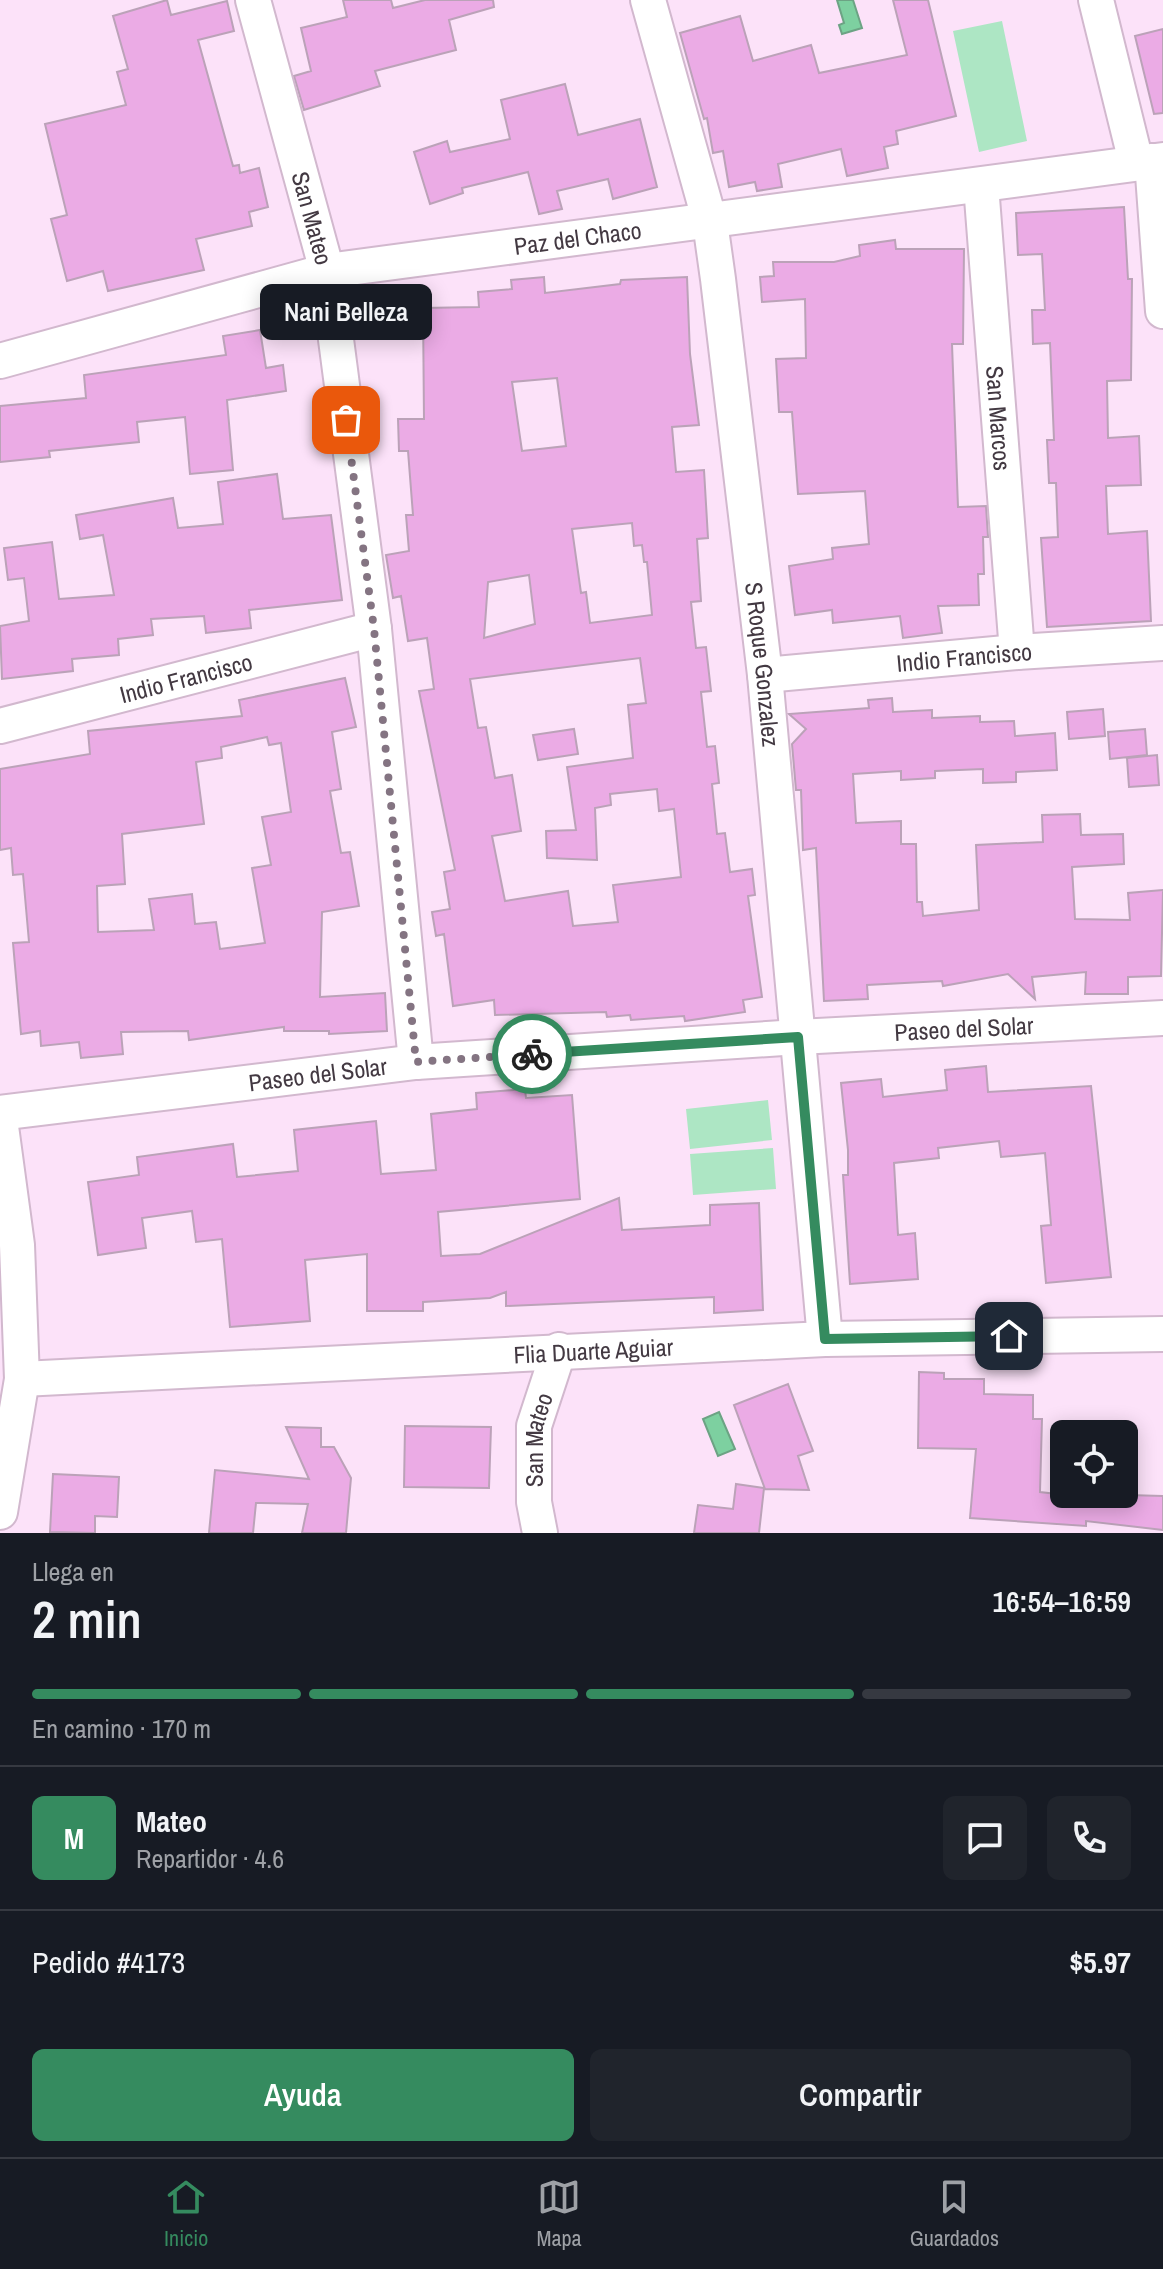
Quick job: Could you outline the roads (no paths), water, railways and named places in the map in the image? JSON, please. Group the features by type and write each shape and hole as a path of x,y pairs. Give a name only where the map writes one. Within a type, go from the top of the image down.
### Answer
{"street":[{"name":"San Mateo","path":"253,0 327,271 374,629 416,1062"},
{"name":"S Roque Gonzalez","path":"648,0 710,222 765,675 825,1339"},
{"path":"1096,0 1151,161 1163,311"},
{"name":"Paz del Chaco","path":"0,361 327,271 1151,161"},
{"name":"San Marcos","path":"981,185 1017,652"},
{"name":"Indio Francisco","path":"0,726 374,629"},
{"name":"Indio Francisco","path":"765,675 1017,652 1163,643"},
{"name":"Paseo del Solar","path":"0,1116 416,1062 798,1037 1163,1018"},
{"path":"0,1116 17,1245 22,1379 0,1512"},
{"name":"Flia Duarte Aguiar","path":"22,1379 825,1339 1163,1334"},
{"name":"San Mateo","path":"540,1533 534,1502 534,1426 559,1350"}],"place":[{"name":"Nani Belleza","path":"346,420"}]}
